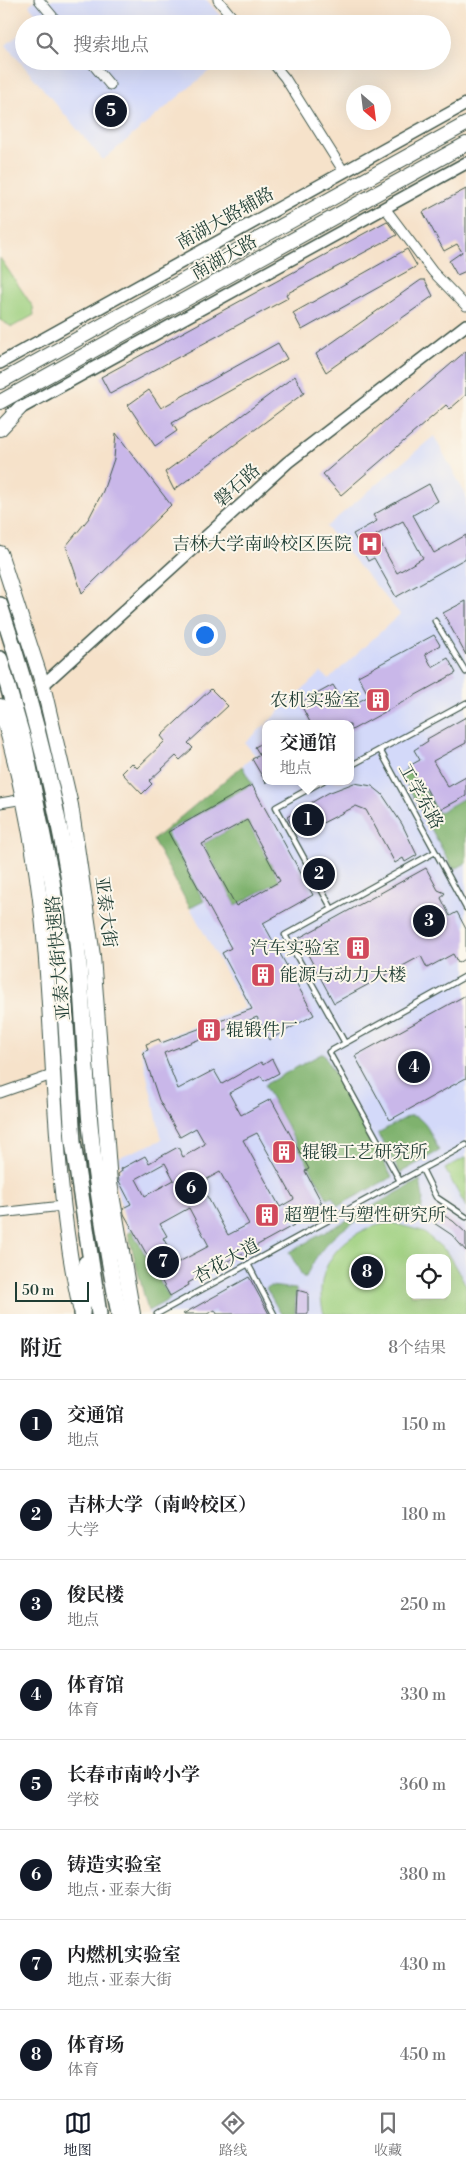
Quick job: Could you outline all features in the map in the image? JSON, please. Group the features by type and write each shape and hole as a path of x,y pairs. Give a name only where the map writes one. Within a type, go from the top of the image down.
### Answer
{"highway":[{"name":"亚泰大街快速路","path":"0,604 30,696 58,818 74,918 83,1013 90,1126 101,1211 119,1314"},
{"name":"亚泰大街快速路","path":"0,659 24,742 45,840 58,930 66,1013 73,1142 99,1314"},
{"path":"101,1211 121,1250"},
{"path":"81,1314 88,1247"}],"main road":[{"name":"南湖大路","path":"0,382 466,124"},
{"name":"南湖大路","path":"0,402 466,144"},
{"path":"0,429 20,408"},
{"name":"亚泰大街","path":"0,553 42,685 71,804 86,896 98,1014 106,1140 121,1250 133,1314"},
{"path":"1,713 24,799 42,912 62,1206 70,1263 81,1314"}],"street":[{"path":"39,0 52,15"},
{"path":"218,0 230,15"},
{"path":"98,70 110,85"},
{"path":"278,70 344,172"},
{"name":"南湖大路辅路","path":"0,363 466,104"},
{"path":"0,420 466,163"},
{"path":"385,208 433,272 466,306"},
{"name":"磐石路","path":"42,685 288,462 466,325"},
{"path":"0,804 24,799"},
{"path":"0,1093 52,1075"},
{"path":"0,1213 62,1206"}],"lane":[{"path":"435,621 466,672"},
{"path":"354,764 466,703"},
{"name":"工学东路","path":"380,750 466,908"},
{"path":"316,785 276,808 332,909"},
{"path":"344,1043 285,934 435,852"},
{"path":"400,1181 329,1052 466,976"},
{"name":"杏花大道","path":"157,1314 466,1145"},
{"path":"422,1170 436,1197 466,1217"},
{"path":"248,1264 274,1314"}],"shaded area":[{"path":"35,0 207,0 220,15 37,15 29,5"},
{"path":"15,38 15,56 6,45"},
{"path":"27,70 210,70 103,160"},
{"path":"434,436 466,495 466,1314 148,1314 114,1177 121,1170 119,1157 162,1140 140,1046 245,1008 153,840 255,755 245,743 262,728 262,785 354,785 354,720 270,720 321,672 329,679 400,614 326,527"}],"green space":[{"path":"0,258 33,307 34,315 12,327 0,320"},
{"path":"242,766 252,784 166,832 204,901 190,908 153,840"},
{"path":"408,768 422,792 426,791 438,813 466,797 466,863 457,868 452,867 401,774"},
{"path":"247,820 280,881 236,905 203,844"},
{"path":"323,1053 392,1177 338,1206 332,1196 327,1198 264,1085"},
{"path":"409,1116 415,1116 424,1123 439,1151 400,1173 378,1133"},
{"path":"466,1157 466,1207 445,1169"},
{"path":"420,1180 423,1198 421,1213 402,1211 385,1213 368,1217 352,1224 325,1246 314,1260 306,1277 303,1277 289,1252"},
{"path":"392,1223 422,1231 448,1254 406,1254 406,1299 451,1299 451,1260 466,1285 466,1314 324,1314 321,1296 322,1280 327,1265 347,1241 360,1232 375,1226"},
{"path":"132,1231 170,1299 148,1311 128,1233"},
{"path":"270,1286 296,1289 295,1314 281,1314 266,1288"}],"building":[{"path":"466,189 466,271 457,275 449,261 462,252 457,244 444,251 423,212"},
{"path":"387,221 397,235 286,294 288,298 110,394 101,377"},
{"path":"407,249 417,266 302,330 293,313"},
{"path":"421,280 425,280 433,296 326,372 316,354"},
{"path":"278,343 287,359 172,423 177,431 155,446 128,405 149,390 161,408"},
{"path":"466,351 466,395 450,409 446,405 341,495 323,474"},
{"path":"295,376 304,393 174,490 165,472"},
{"path":"116,433 171,505 82,593 66,546 89,518 103,491 114,459"},
{"name":"吉林大学南岭校区医院","path":"429,484 438,501 413,515 434,553 466,535 466,558 396,597 374,558 368,561 353,534 377,521 373,515","holes":["403,521 423,558 397,573 376,535"]},
{"path":"466,601 466,655 443,613"},
{"path":"434,635 440,645 425,654 432,667 448,658 456,673 354,729 354,720 309,720 300,703 333,685 347,708 369,696 358,676"},
{"path":"211,689 228,706 188,743 193,748 180,760 176,756 149,781 152,784 142,794 122,773 132,763 137,768 165,741 161,736"},
{"path":"466,717 466,743 433,761 448,787 466,777 466,796 438,811 426,788 422,790 409,766 420,760 414,750 428,741 427,739"},
{"path":"262,743 262,776 252,759 260,755 255,747"},
{"path":"354,783 372,786 382,794 402,824 417,855 405,862 403,858 395,863 366,810 356,806 301,834 298,827 294,829 287,817 328,793 349,785 354,785"},
{"path":"252,785 313,895 263,923 314,1015 269,1040 257,1017 164,1053 178,1089 214,1070 222,1084 261,1062 263,1065 272,1059 279,1073 264,1081 261,1076 229,1093 241,1115 271,1099 309,1169 305,1171 322,1203 291,1220 294,1225 188,1283 189,1285 170,1296 124,1214 123,1208 131,1204 119,1181 118,1174 122,1171 121,1169 145,1156 149,1163 178,1147 183,1157 205,1144 196,1128 180,1137 159,1100 143,1052 148,1050 146,1044 159,1039 161,1043 252,1009 222,953 231,948 168,832","holes":["247,820 280,881 236,906 202,844","257,1133 294,1199 280,1207 243,1140","165,1163 174,1180 145,1196 136,1179","220,1172 249,1224 228,1235 200,1183","189,1208 209,1246 177,1263 163,1238 167,1236 160,1224"]},
{"name":"汽车实验室","path":"426,868 438,890 445,893 441,898 450,916 457,912 466,929 466,958 458,963 453,954 427,968 421,956 334,1003 299,938"},
{"path":"466,995 466,1078 390,1120 355,1056"},
{"path":"438,1212 453,1221 466,1233 466,1251 452,1235 434,1223"},
{"path":"249,1277 269,1314 217,1314 215,1310 207,1314 183,1314"},
{"path":"297,1290 308,1293 308,1314 296,1314"}],"place":[{"name":"长春市南岭小学","path":"111,111"},
{"name":"吉林大学南岭校区医院","path":"370,544"},
{"name":"农机实验室","path":"378,700"},
{"name":"交通馆","path":"308,820"},
{"name":"吉林大学（南岭校区）","path":"319,874"},
{"name":"俊民楼","path":"429,921"},
{"name":"汽车实验室","path":"358,948"},
{"name":"能源与动力大楼","path":"263,975"},
{"name":"辊锻件厂","path":"209,1030"},
{"name":"体育馆","path":"414,1067"},
{"name":"辊锻工艺研究所","path":"284,1152"},
{"name":"铸造实验室","path":"191,1188"},
{"name":"超塑性与塑性研究所","path":"267,1215"},
{"name":"内燃机实验室","path":"163,1262"},
{"name":"体育场","path":"367,1272"}]}
